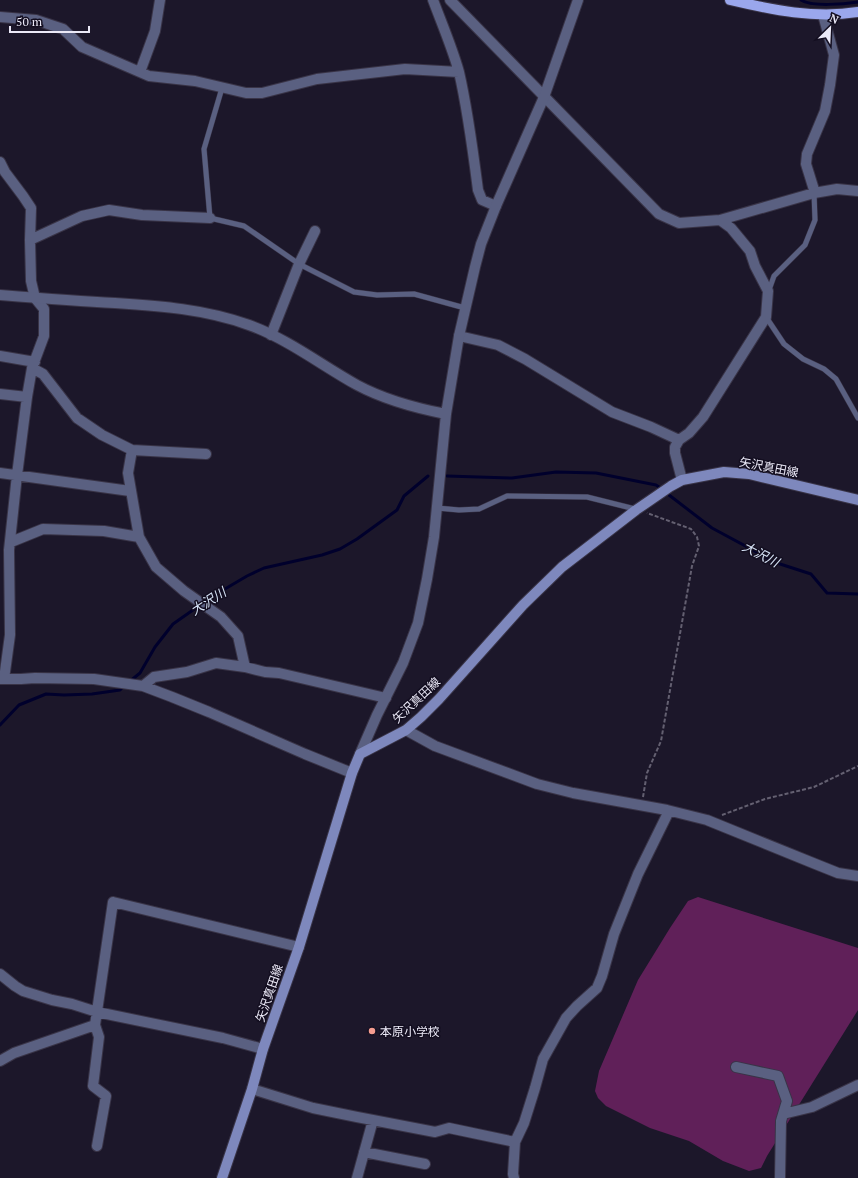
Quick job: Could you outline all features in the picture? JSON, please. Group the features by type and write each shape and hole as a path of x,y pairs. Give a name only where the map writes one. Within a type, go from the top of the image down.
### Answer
{"main road":[{"path":"730,0 798,14 823,15 858,12"},
{"name":"矢沢真田線","path":"222,1178 252,1090 263,1049 299,947 352,774 360,754 406,730 439,699 523,605 562,567 636,510 682,480 724,472 749,474 858,500"}],"street":[{"path":"140,72 155,31 160,0"},
{"path":"433,0 450,44 458,72 468,118 478,190 482,200 496,206"},
{"path":"450,0 659,214 679,223 720,220 814,193 837,188 858,191"},
{"path":"360,754 377,715 403,663 418,623 434,537 446,414 459,336 481,244 544,97 578,0"},
{"path":"814,193 806,164 807,154 824,111 830,85 834,55 823,15"},
{"path":"0,18 36,20 63,29 82,47 149,76 195,81 246,93 262,93 317,79 405,69 458,72"},
{"path":"0,162 5,172 31,208 31,281 35,298 44,309 44,336 33,365 26,398 7,547 10,635 2,679 94,679 143,686 172,696 352,774"},
{"path":"30,240 82,216 109,210 142,215 210,218"},
{"path":"682,480 674,453 675,447 679,440 689,433 703,417 766,317 768,291 755,266 750,251 731,228 720,220"},
{"path":"271,334 314,231"},
{"path":"0,295 144,305 190,310 222,316 271,334 364,388 396,402 446,414"},
{"path":"459,336 498,345 612,412 651,426 679,440"},
{"path":"0,356 33,365 43,374 77,418 102,435 132,450 206,454"},
{"path":"0,394 26,398"},
{"path":"132,450 128,473 139,537 156,567 184,591 222,616 238,636 245,667"},
{"path":"0,473 130,491"},
{"path":"7,547 43,529 104,531 139,537"},
{"path":"143,686 154,677 187,672 216,663 245,667 265,672 279,673 386,698"},
{"path":"406,730 435,746 536,784 707,820 838,873 858,876"},
{"path":"514,1178 515,1142 524,1123 543,1059 566,1018 597,988 614,934 638,874 670,811"},
{"path":"97,1146 106,1096 93,1086 99,1037 95,1025 113,902 299,947"},
{"path":"0,974 14,986 23,991 97,1012 223,1038 263,1049"},
{"path":"0,1061 14,1053 95,1025"},
{"path":"736,1067 778,1076 787,1101 781,1121 780,1178"},
{"path":"783,1114 812,1107 858,1085"},
{"path":"252,1090 313,1108 373,1120 435,1132 448,1128 515,1142"},
{"path":"357,1178 373,1120"},
{"path":"364,1152 425,1164"}],"lane":[{"path":"222,88 204,149 210,218 244,226 299,264 354,292 377,295 414,294 465,308"},
{"path":"768,291 774,276 804,245 815,220 814,193"},
{"path":"766,317 784,344 803,360 824,369 836,379 858,418"},
{"path":"437,508 458,510 478,509 507,496 587,498 636,510"}],"path":[{"path":"636,510 691,529 697,537 699,546 692,566 661,741 647,773 641,806"},
{"path":"707,820 765,799 814,787 858,766"}],"shaded area":[{"path":"698,897 858,948 858,1010 761,1168 749,1171 723,1161 689,1141 650,1128 606,1106 598,1098 595,1091 599,1071 638,980 688,901"}],"waterway":[{"path":"801,0 812,4 858,2"},
{"name":"大沢川","path":"447,476 512,478 556,472 596,473 656,485 659,487"},
{"name":"大沢川","path":"129,682 140,673 155,647 173,624 213,596 264,568 322,555 340,549 357,539 397,510 404,496 428,476"},
{"name":"大沢川","path":"669,495 712,528 777,563 811,574 827,593 858,594"},
{"name":"大沢川","path":"0,725 19,705 46,694 92,694 120,690 125,685"}],"place":[{"name":"本原小学校","path":"372,1031"}]}
